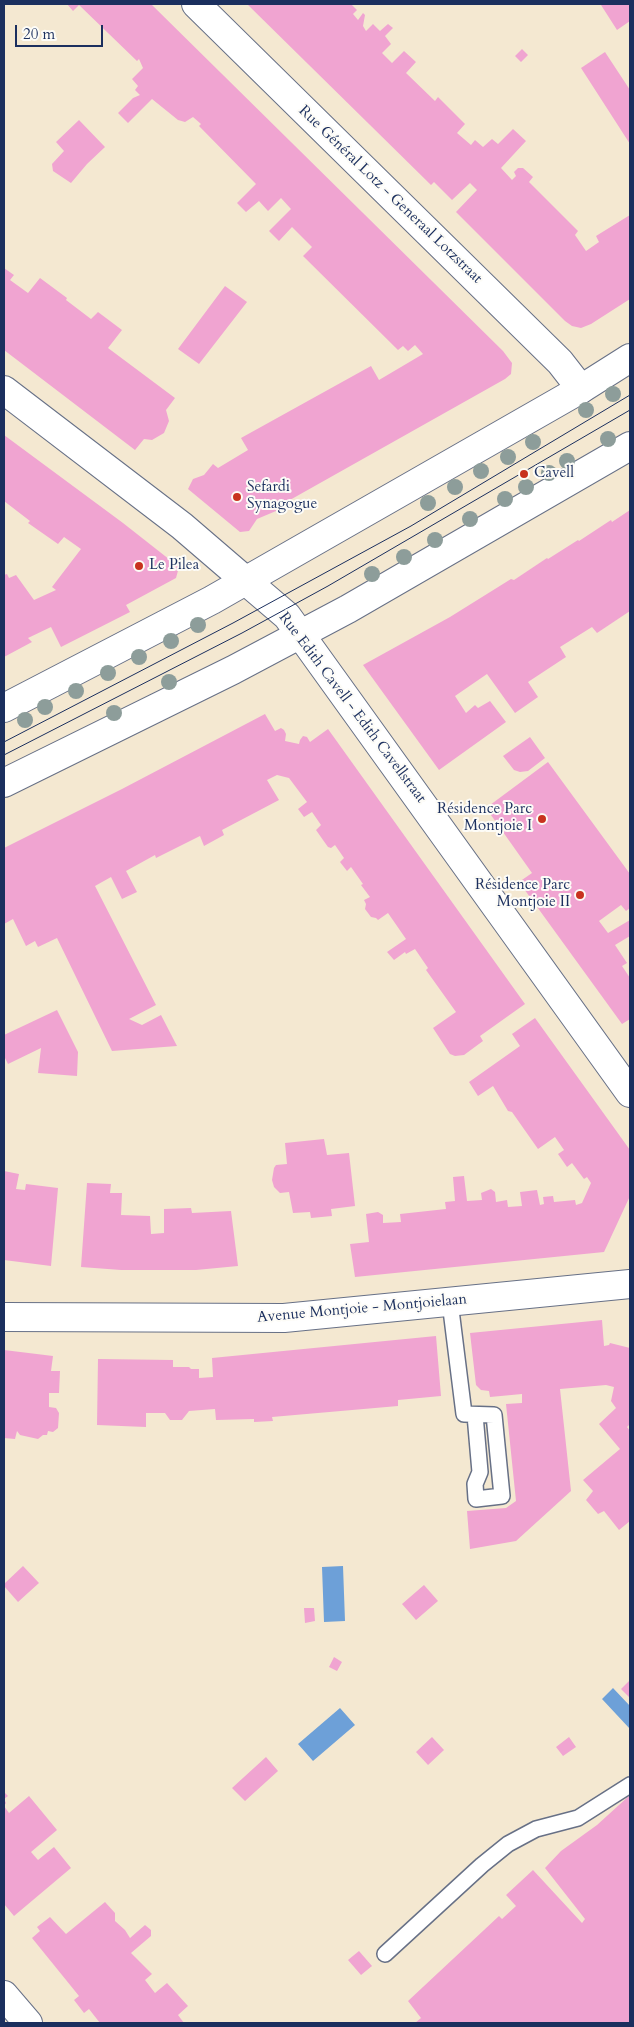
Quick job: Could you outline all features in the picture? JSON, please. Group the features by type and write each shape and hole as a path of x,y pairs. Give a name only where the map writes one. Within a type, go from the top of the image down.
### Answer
{"street":[{"name":"Rue Général Lotz - Generaal Lotzstraat","path":"196,4 560,362 581,389"},
{"path":"4,708 212,600 581,389 630,358"},
{"name":"Rue Edith Cavell - Edith Cavellstraat","path":"4,390 182,526 288,616 630,1093"},
{"path":"4,783 234,670 348,609 630,446"},
{"name":"Avenue Montjoie - Montjoielaan","path":"4,1317 284,1318 630,1284"},
{"path":"4,1995 28,2023"}],"lane":[{"path":"450,1302 464,1414 494,1415 502,1496 476,1499 474,1484 480,1472 475,1415"},
{"path":"385,1954 482,1865 508,1844 536,1829 578,1818 630,1785"}],"water":[{"path":"343,1566 345,1621 324,1622 322,1567"},
{"path":"613,1688 630,1706 630,1729 602,1699"},
{"path":"340,1708 355,1725 313,1761 298,1744"}],"building":[{"path":"67,4 151,4 503,351 512,363 511,374 281,505 276,511 257,519 249,531 240,532 188,489 193,479 204,475 213,464 218,468 248,450 241,438 371,366 379,380 423,354 415,345 408,351 403,346 398,350 303,256 312,247 292,227 279,241 269,231 291,209 281,198 268,211 259,201 246,212 237,203 256,184 199,126 201,124 193,117 185,122 178,120 152,99 128,123 118,113 133,98 140,95 135,90 138,86 132,79 143,68 139,59 137,61 79,5 73,11"},
{"path":"247,4 351,4 357,10 353,14 358,20 363,13 365,15 363,26 366,31 373,24 380,31 388,24 393,28 385,36 391,44 382,53 392,63 404,51 416,62 406,73 435,101 438,97 465,124 457,133 471,145 475,140 483,147 492,139 498,144 513,129 526,141 501,168 512,180 516,176 514,172 518,168 523,168 533,177 529,182 578,231 575,235 586,251 599,242 596,236 630,215 630,299 591,324 581,328 572,326 565,321 456,212 477,190 470,183 452,200 434,182 431,185"},
{"path":"630,4 630,21 617,30 601,5"},
{"path":"522,49 528,55 521,62 515,56"},
{"path":"605,52 630,90 630,144 581,68"},
{"path":"79,120 105,147 71,183 53,171 52,164 64,151 56,142"},
{"path":"4,268 14,275 10,280 28,293 40,278 91,319 98,312 122,330 108,348 175,398 166,410 169,421 164,433 152,440 144,439 135,450 4,350"},
{"path":"225,286 247,302 199,364 178,349"},
{"path":"4,435 179,567 176,578 126,605 130,612 61,647 51,627 28,638 32,642 4,657 4,575 7,574 9,578 16,575 34,600 56,590 52,587 81,549 64,537 58,544 28,523 30,521 4,501"},
{"path":"630,510 630,611 597,633 592,627 560,647 566,657 528,682 538,697 515,713 487,674 455,696 466,713 475,705 478,708 490,701 506,722 439,770 363,665 450,617 511,579 514,580 547,558"},
{"path":"265,714 275,731 281,728 284,730 286,734 285,741 299,744 303,736 307,737 310,742 328,729 525,1004 480,1036 483,1041 464,1055 455,1056 450,1054 433,1028 456,1012 426,970 428,968 415,949 406,954 405,952 394,960 387,952 406,939 388,913 378,920 371,917 365,909 366,904 364,900 370,897 361,885 363,884 351,867 347,871 340,862 344,858 335,845 331,848 328,847 323,840 316,830 321,825 312,812 304,817 298,809 307,802 289,778 277,775 267,780 279,800 222,830 224,835 204,846 200,836 156,858 155,855 126,871 137,892 122,899 111,877 95,886 156,1005 129,1019 142,1025 161,1015 177,1046 112,1051 57,938 38,947 35,941 26,946 13,919 4,924 4,848"},
{"path":"530,737 545,758 528,771 520,772 514,770 503,756"},
{"path":"548,762 630,874 630,908 626,911 621,905 599,921 608,933 630,920 630,936 615,945 627,963 622,966 630,978 630,1019 622,1024 519,882 532,873 486,808"},
{"path":"57,1010 78,1052 77,1076 38,1073 41,1048 8,1064 4,1056 4,1035"},
{"path":"535,1018 630,1150 630,1196 604,1252 355,1277 350,1244 369,1242 366,1214 378,1212 383,1215 383,1223 401,1222 400,1214 446,1209 445,1202 455,1201 453,1177 464,1176 467,1201 482,1200 481,1193 491,1189 495,1192 496,1202 507,1200 508,1207 522,1206 520,1192 537,1190 540,1205 544,1204 543,1197 553,1196 554,1202 575,1200 576,1205 582,1203 591,1183 587,1177 584,1179 572,1163 567,1167 558,1154 564,1150 555,1137 538,1149 512,1112 508,1111 493,1086 478,1096 469,1082 520,1046 512,1034"},
{"path":"324,1139 327,1155 349,1153 355,1206 331,1209 332,1216 311,1218 310,1212 293,1213 289,1192 280,1193 274,1187 272,1180 274,1168 276,1165 287,1164 285,1143"},
{"path":"4,1171 19,1174 16,1189 25,1190 26,1184 58,1188 51,1266 4,1260"},
{"path":"87,1183 111,1184 110,1193 122,1193 121,1215 150,1216 151,1234 164,1233 164,1209 191,1208 192,1213 231,1211 238,1266 196,1270 121,1270 81,1267"},
{"path":"602,1320 604,1346 610,1343 630,1348 630,1424 627,1427 630,1431 630,1521 619,1530 604,1511 598,1514 586,1500 593,1491 583,1480 620,1449 599,1424 616,1408 611,1401 614,1387 606,1385 560,1389 571,1491 516,1541 470,1549 467,1511 506,1508 516,1501 506,1404 522,1403 522,1394 490,1397 489,1391 481,1390 476,1385 470,1333"},
{"path":"436,1336 441,1396 398,1400 398,1406 272,1417 273,1421 254,1422 254,1419 216,1420 215,1409 189,1411 182,1420 170,1420 165,1413 146,1413 146,1427 97,1425 98,1359 173,1360 173,1367 199,1369 199,1378 213,1377 212,1358"},
{"path":"4,1350 53,1356 51,1371 60,1371 59,1393 49,1393 49,1407 56,1408 59,1413 58,1428 53,1432 48,1431 47,1435 43,1435 38,1439 20,1435 17,1431 15,1439 4,1438"},
{"path":"23,1566 39,1583 18,1602 4,1584"},
{"path":"424,1585 438,1601 416,1620 402,1604"},
{"path":"304,1608 314,1608 315,1621 305,1623"},
{"path":"334,1657 342,1662 337,1671 329,1667"},
{"path":"630,1680 630,1698 621,1689"},
{"path":"432,1737 444,1750 428,1765 416,1752"},
{"path":"569,1737 576,1747 563,1756 556,1747"},
{"path":"266,1757 278,1771 245,1801 232,1788"},
{"path":"630,1795 630,2023 415,2023 421,2018 408,2001 499,1916 502,1919 516,1906 506,1895 533,1870 582,1923 585,1919 545,1868 561,1851 597,1825"},
{"path":"29,1796 57,1830 31,1852 38,1860 54,1847 71,1868 14,1916 4,1904 4,1806 9,1813"},
{"path":"105,1902 115,1913 115,1921 125,1930 130,1938 145,1925 151,1930 151,1936 131,1953 152,1974 145,1980 155,1993 167,1983 188,2006 178,2015 184,2023 100,2023 89,2009 84,2013 74,2000 79,1996 32,1938 40,1931 37,1927 50,1917 66,1934"},
{"path":"359,1951 372,1966 361,1975 348,1960"}],"tram line":[{"path":"4,742 233,623 411,526 630,395"},
{"path":"4,755 242,633 328,586 630,410"}],"place":[{"name":"Cavell","path":"524,474"},
{"name":"Sefardi Synagogue","path":"237,497"},
{"name":"Le Pilea","path":"139,566"},
{"name":"Résidence Parc Montjoie I","path":"542,819"},
{"name":"Résidence Parc Montjoie II","path":"580,895"}]}
